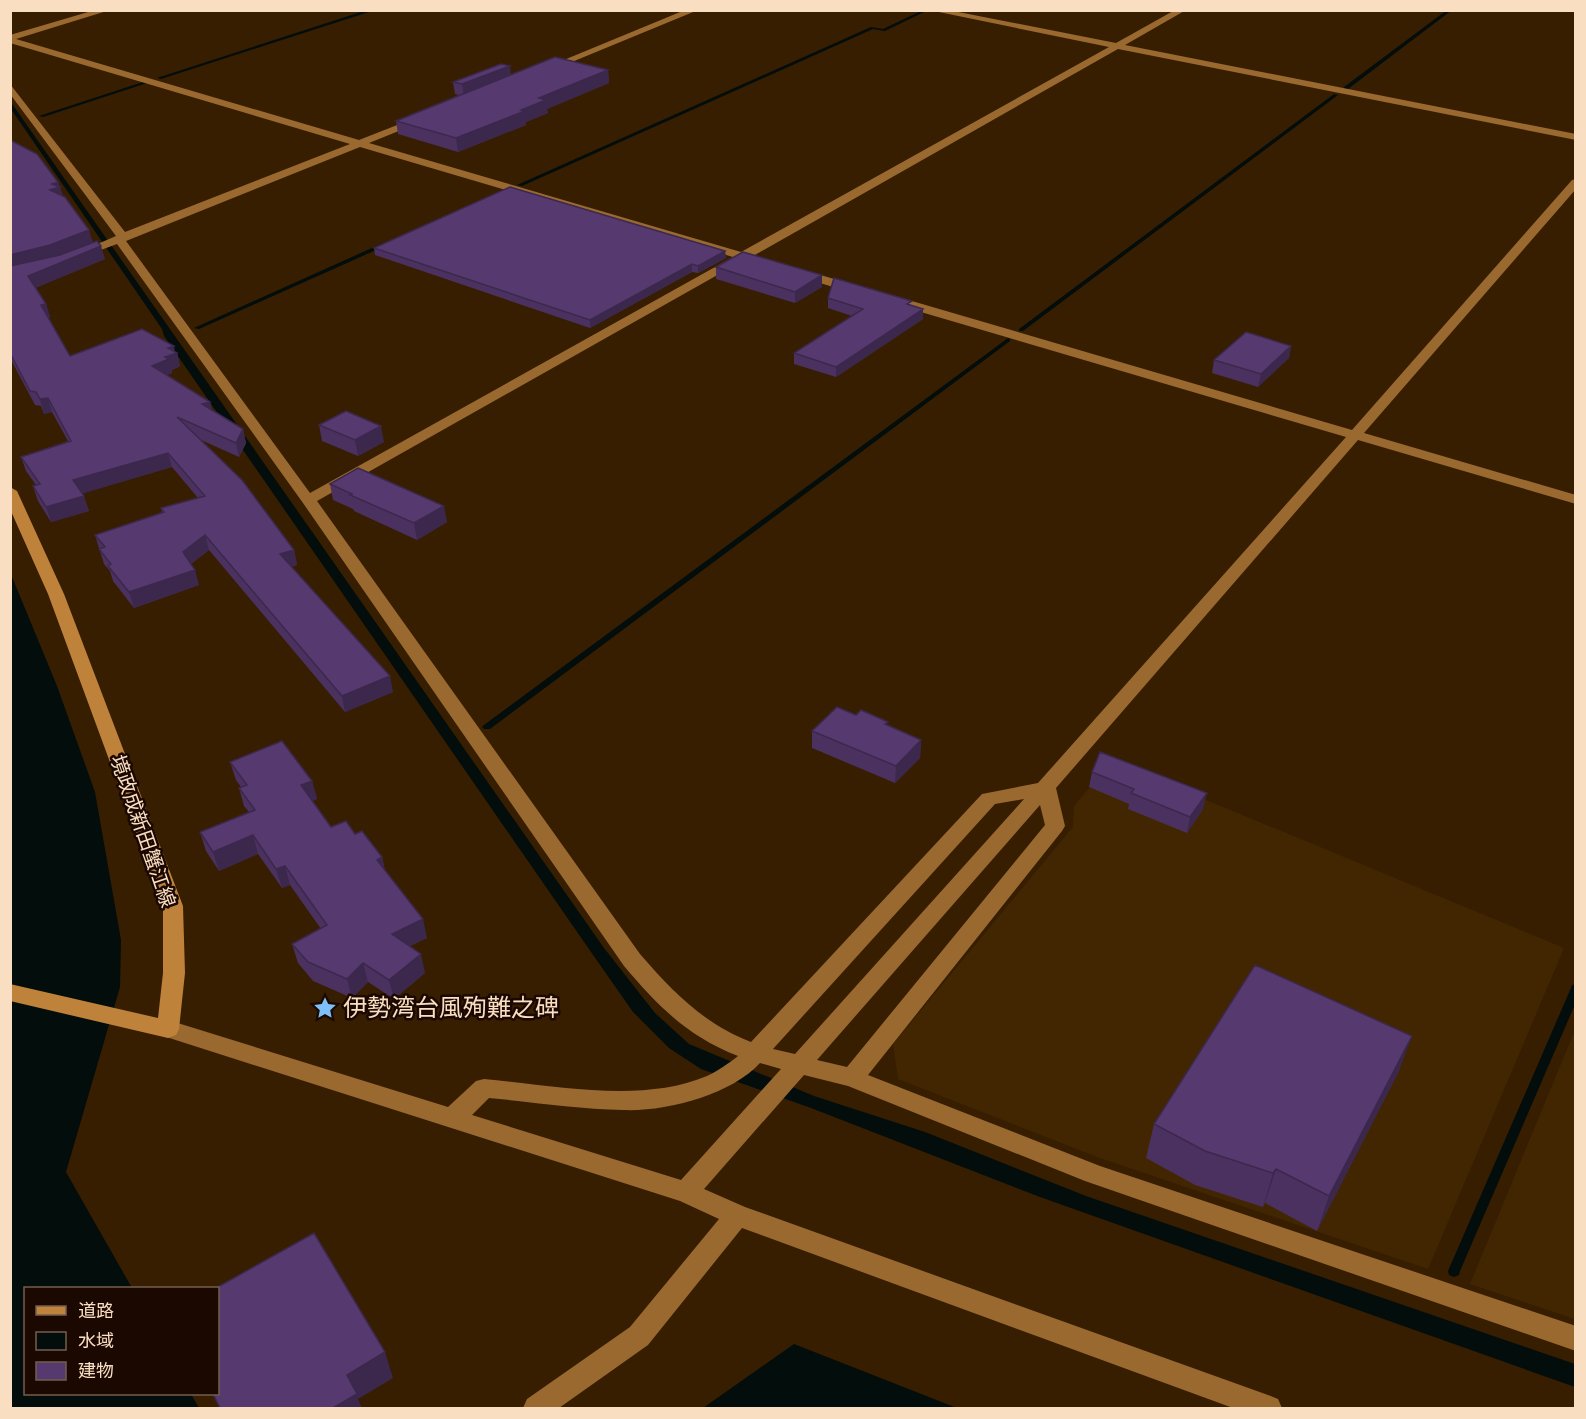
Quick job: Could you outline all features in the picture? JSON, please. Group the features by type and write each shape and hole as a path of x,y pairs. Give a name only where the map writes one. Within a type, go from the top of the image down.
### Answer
{"main road":[{"name":"境政成新田蟹江線","path":"10,491 56,594 173,906 174,973 168,1029"},
{"path":"10,992 130,1022 168,1029"}],"street":[{"path":"10,39 106,10"},
{"path":"539,72 694,10"},
{"path":"933,10 1575,137"},
{"path":"308,500 1182,10"},
{"path":"10,39 868,293"},
{"path":"10,87 308,500 632,960 664,997 690,1020 751,1058 852,1078 1094,1174 1575,1340"},
{"path":"70,258 429,116"},
{"path":"686,1192 1046,788 1575,182"},
{"path":"891,299 1575,500"},
{"path":"454,1118 484,1088 625,1101 678,1095 717,1082 751,1058 989,799 1046,788"},
{"path":"852,1078 1055,826 1046,788"},
{"path":"168,1029 686,1192 736,1215 1268,1408"},
{"path":"537,1408 639,1336 736,1215"}],"shaded area":[{"path":"1112,761 1564,948 1428,1269 1097,1157 898,1079 893,1044 1073,827 1074,806"},
{"path":"1575,1030 1575,1319 1470,1284"}],"water":[{"path":"10,101 604,948 655,1013 689,1044 814,1096 925,1132 1086,1196 1575,1364 1575,1387 1040,1197 811,1108 701,1069 669,1048 633,1012 591,952 164,336 162,329 11,109"},
{"path":"10,572 57,686 95,792 121,940 120,987 66,1172 131,1287 24,1287 24,1395 192,1395 199,1408 11,1408"},
{"path":"794,1344 957,1408 703,1408"}],"building":[{"path":"555,57 608,70 539,98 546,100 521,110 525,111 456,138 396,121"},
{"path":"501,64 510,66 462,84 453,82"},
{"path":"10,140 37,154 58,182 52,184 60,187 50,190 65,197 89,230 50,245 10,255"},
{"path":"510,187 725,251 698,266 692,264 590,320 374,248"},
{"path":"97,241 101,246 28,276 46,304 41,305 70,356 142,329 174,346 168,348 177,353 165,357 169,359 152,366 210,402 202,404 243,429 236,443 177,417 242,480 294,550 280,554 390,676 342,696 205,535 183,552 195,570 129,592 108,566 111,564 99,549 105,547 95,535 164,512 161,508 205,496 168,453 73,480 84,496 46,507 33,486 40,484 21,457 71,441 48,398 40,399 36,392 30,391 10,353 10,266 60,255"},
{"path":"743,252 822,275 795,292 716,267"},
{"path":"834,278 912,301 907,304 923,309 836,367 794,353 863,309 828,298"},
{"path":"1246,332 1291,346 1261,374 1214,360"},
{"path":"346,411 381,426 355,440 319,425"},
{"path":"358,468 444,506 414,523 330,484"},
{"path":"837,707 856,715 861,710 921,740 896,766 812,731"},
{"path":"282,741 312,781 301,785 331,827 346,821 355,834 362,831 382,857 377,860 423,919 392,934 421,954 389,980 363,963 347,979 308,962 292,944 327,925 285,866 276,869 253,835 213,852 200,832 255,810 239,788 247,785 230,762"},
{"path":"1100,752 1207,793 1190,817 1131,793 1134,789 1092,772"},
{"path":"1255,965 1412,1036 1329,1196 1276,1169 1273,1173 1205,1151 1154,1124"},
{"path":"314,1233 385,1352 347,1375 357,1394 333,1408 220,1408 214,1395 219,1395 218,1287"}],"waterway":[{"path":"159,78 373,10"},
{"path":"1346,88 1450,10"},
{"path":"520,185 873,28 883,30 922,12"},
{"path":"41,116 145,83"},
{"path":"1021,330 1336,95"},
{"path":"197,328 383,245"},
{"path":"487,727 1008,340"},
{"path":"1454,1271 1576,988"}],"place":[{"name":"伊勢湾台風殉難之碑","path":"325,1008"}]}
